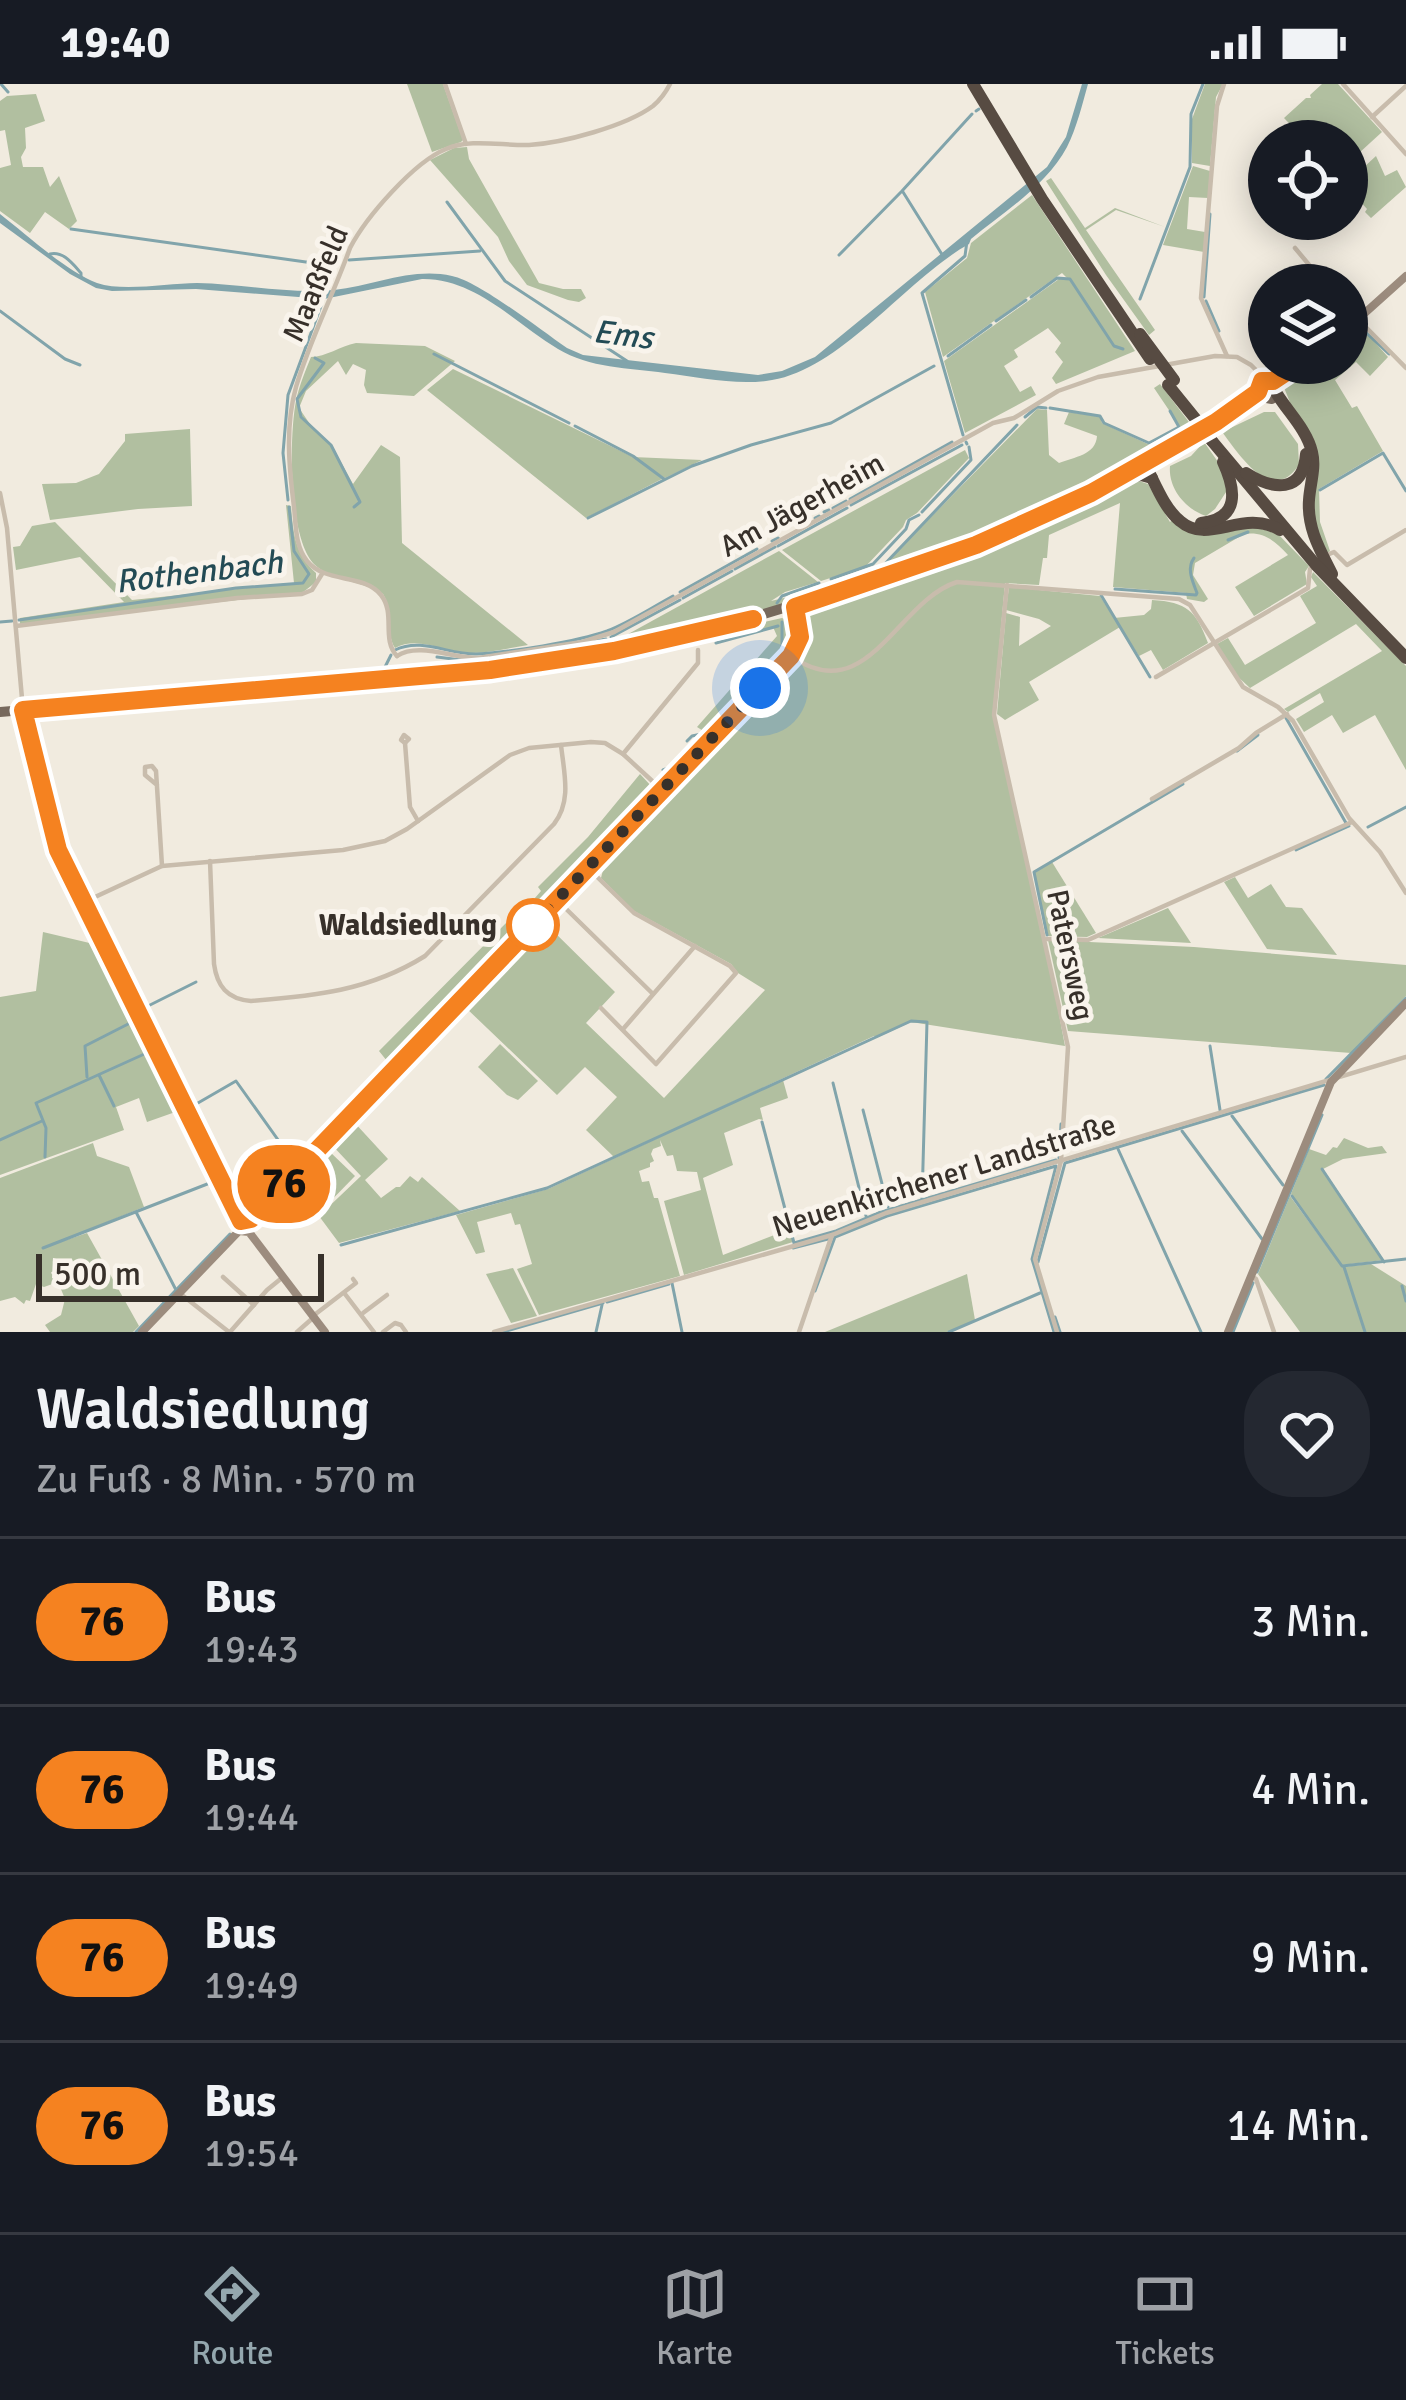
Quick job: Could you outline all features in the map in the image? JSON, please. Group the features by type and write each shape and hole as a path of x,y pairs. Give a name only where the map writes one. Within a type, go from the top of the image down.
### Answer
{"highway":[{"path":"977,84 1137,336 1215,441 1291,537 1347,599 1406,653"},
{"path":"1246,473 1268,485 1282,486 1299,476 1305,466 1304,442 1268,389"},
{"path":"1268,389 1312,451 1310,524 1333,574"},
{"path":"1149,468 1181,514 1195,522 1213,522 1227,511 1233,496 1215,441"},
{"path":"1215,441 1406,653"},
{"path":"1132,476 1149,468"},
{"path":"1149,468 1174,515 1192,529 1254,521 1291,537"}],"main road":[{"path":"1016,529 1149,468 1268,389"},
{"path":"0,712 490,670 688,636 921,566 1082,502 1132,476"}],"street":[{"path":"445,84 466,144 533,145 589,133 652,106 670,84"},
{"path":"1224,84 1216,106 1201,298 1227,356"},
{"path":"1342,84 1406,154"},
{"path":"1372,117 1406,86"},
{"name":"Maaßfeld","path":"322,574 301,551 288,453 296,387 356,237 377,207 440,151 466,144"},
{"path":"1295,248 1308,264"},
{"path":"1368,310 1406,276"},
{"path":"1368,329 1406,368"},
{"name":"Am Jägerheim","path":"397,656 417,649 478,658 607,635 993,423 1019,416 1058,391 1098,377 1227,356 1245,362 1268,389"},
{"path":"1268,389 1275,384"},
{"path":"0,493 8,528 23,710 55,842 244,1226 325,1332"},
{"path":"1327,554 1334,552 1347,565 1406,530"},
{"path":"1156,677 1308,588 1310,569"},
{"path":"16,626 302,594 312,590 322,574 379,592 388,609 390,647 397,656 392,679"},
{"path":"791,656 808,667 851,668 937,592 962,581 1179,599 1190,605 1243,687 1287,714 1352,822 1380,852 1406,893"},
{"name":"Patersweg","path":"1007,584 994,715 1068,1047 1061,1161 1035,1259 1057,1332"},
{"path":"142,1332 791,656 800,637 805,604"},
{"path":"623,754 698,663 698,650"},
{"path":"1152,799 1240,748 1287,714"},
{"path":"82,903 162,866 386,842 510,755 529,748 599,742 623,754 662,790"},
{"path":"405,743 410,807 418,821"},
{"path":"210,861 214,964 224,991 251,1001 332,994 425,956 559,818 566,800 561,745"},
{"path":"157,785 162,866"},
{"path":"1046,939 1088,940 1352,822"},
{"path":"588,868 634,913 736,973 656,1064 601,1008"},
{"path":"556,900 653,994"},
{"path":"622,1029 694,946"},
{"path":"1228,1332 1334,1078 1406,1003"},
{"name":"Neuenkirchener Landstraße","path":"494,1332 832,1235 886,1214 1406,1057"},
{"path":"800,1332 832,1235"},
{"path":"1251,1276 1274,1332"},
{"path":"223,1277 254,1305"},
{"path":"179,1293 230,1332 283,1277"},
{"path":"297,1332 356,1282 353,1279"},
{"path":"344,1292 374,1332"},
{"path":"361,1315 387,1294"},
{"path":"383,1332 395,1323 406,1332"}],"green space":[{"path":"407,84 443,84 461,142 432,152"},
{"path":"1205,84 1223,84 1216,97 1210,166 1192,163 1192,119"},
{"path":"1322,84 1338,84 1382,132 1368,145 1368,120 1286,120"},
{"path":"36,94 45,121 25,128 23,167 43,167 50,187 59,176 77,221 69,229 45,212 30,233 0,211 0,168 11,165 5,130 0,131 0,101"},
{"path":"467,147 469,159 539,283 581,289 586,298 568,300 527,285 498,237 430,160"},
{"path":"1376,156 1385,176 1397,170 1406,187 1371,218 1368,215 1368,163"},
{"path":"1193,166 1210,171 1208,198 1189,197 1187,229 1205,232 1204,252 1163,245"},
{"path":"1051,178 1085,228 1115,208 1165,227 1116,210 1086,230 1155,330 1149,335 1046,181"},
{"path":"1032,195 1135,351 1056,384 1052,378 1063,362 1055,352 1061,343 1048,328 1014,350 1018,357 1004,366 1020,392 1031,386 1036,395 965,433 944,361 1059,279 1067,278 1062,273 943,357 925,292 967,258 971,243"},
{"path":"1368,334 1388,357 1368,374"},
{"path":"356,343 425,346 455,361 414,396 367,393 366,370 353,364 346,375 338,361 306,391 299,408 331,444 353,484 381,445 400,457 402,543 528,645 470,653 422,644 395,648 383,594 322,570 306,552 293,487 297,395 311,357"},
{"path":"453,369 633,457 702,460 665,478 645,465 662,479 586,518 427,390"},
{"path":"1160,384 1195,430 1012,525 809,596 880,569 1037,409 1047,410 1049,455 1059,463 1088,451 1096,442 1097,436 1064,424 1069,412 1101,417 1102,423 1150,445 1181,428 1154,388"},
{"path":"1337,384 1352,408 1357,406 1383,451 1319,489 1320,522 1330,551 1326,554 1313,523 1316,467 1283,385"},
{"path":"1264,412 1275,412 1298,444 1299,465 1278,480 1257,472 1222,432"},
{"path":"190,429 192,506 50,520 42,484 76,483 99,474 125,441 125,434"},
{"path":"1204,442 1223,469 1228,489 1206,516 1179,497 1170,474 1170,466 1191,456"},
{"path":"965,450 969,458 865,567 821,581 782,550"},
{"path":"1139,481 1148,484 1170,522 1173,519 1183,528 1249,525 1278,534 1309,566 1307,584 1254,616 1235,587 1288,555 1269,538 1251,533 1195,563 1193,575 1208,599 1204,602 1187,599 1186,593 1113,587 1120,503 1049,535 1039,585 1005,583 993,715 1065,1046 911,1022 614,1157 586,1130 617,1097 585,1067 557,1095 464,1006 547,925 615,992 586,1023 664,1098 765,990 731,964 634,911 601,878 603,870 597,864 791,662 801,660 798,652 805,611 951,561"},
{"path":"286,505 291,506 299,551 316,573 316,582 302,593 20,624 20,618 124,602 80,557 16,570 13,547 20,546 32,526 55,522 132,600 294,583"},
{"path":"779,551 818,582 771,601 805,593 806,598 709,626 601,649"},
{"path":"1313,572 1406,666 1406,770 1375,715 1343,733 1332,715 1304,732 1296,719 1324,702 1320,693 1288,712 1284,709 1382,651 1356,624 1250,688 1217,644 1228,638 1245,665 1316,623 1300,596 1317,586"},
{"path":"1009,587 1100,596 1114,618 1144,615 1152,600 1174,603 1194,616 1208,643 1163,670 1151,650 1139,656 1120,627 1029,682 1039,700 1005,720 997,714 1006,613 1020,617 1019,646 1051,626 1006,610"},
{"path":"782,618 795,630 792,649 711,736 697,727 777,636 773,627 587,668 586,662"},
{"path":"640,774 652,793 391,1066 379,1051 528,906 541,891 538,887 588,837"},
{"path":"1052,862 1096,933 1048,936 1034,873"},
{"path":"1235,877 1248,898 1271,884 1286,907 1302,908 1337,955 1267,949 1224,882"},
{"path":"1168,908 1191,943 1098,938"},
{"path":"43,932 98,945 181,1110 147,1122 139,1098 116,1107 124,1130 0,1175 0,997 36,991"},
{"path":"1048,940 1406,965 1406,996 1351,1053 1068,1031"},
{"path":"500,1044 538,1081 518,1100 478,1067"},
{"path":"783,1080 788,1098 760,1108 763,1120 724,1133 733,1165 703,1178 723,1255 790,1229 793,1242 684,1275 664,1201 701,1190 697,1172 677,1171 673,1155 667,1156 660,1140 650,1167 639,1171 642,1182 649,1181 658,1198 680,1276 539,1315 517,1269 532,1264 520,1224 515,1225 511,1213 477,1222 485,1252 476,1254 456,1215 548,1189"},
{"path":"353,1121 388,1159 365,1180 381,1198 410,1176 418,1182 422,1177 460,1211 339,1243 319,1216 361,1176 331,1144"},
{"path":"1344,1138 1368,1148 1382,1146 1387,1153 1343,1159 1323,1169 1384,1260 1342,1265 1291,1194 1309,1149 1326,1155"},
{"path":"93,1143 97,1156 129,1167 144,1207 43,1248 87,1233 139,1326 133,1332 50,1332 45,1325 61,1315 65,1299 58,1282 44,1287 36,1284 30,1301 24,1304 15,1297 0,1301 0,1178"},
{"path":"329,1151 355,1176 320,1212 295,1187"},
{"path":"1290,1196 1342,1267 1371,1264 1406,1286 1406,1332 1300,1332 1258,1274"},
{"path":"513,1268 537,1316 511,1323 486,1274"},
{"path":"967,1274 975,1320 947,1332 825,1332"}],"water":[{"path":"1082,84 1088,84 1071,139 1036,186 846,343 793,374 766,381 715,380 583,360 558,349 477,294 441,281 422,279 324,299 196,289 96,288 0,223 0,214 73,270 108,286 197,283 317,291 407,275 452,276 478,287 583,355 758,375 815,357 1047,167 1066,137"}],"waterway":[{"path":"1,84 8,92"},
{"path":"1140,299 1190,167 1191,114 1203,84"},
{"path":"839,255 972,114"},
{"path":"903,192 943,256"},
{"name":"Ems","path":"447,202 505,281 627,361"},
{"path":"1204,297 1210,214"},
{"path":"71,229 313,263"},
{"path":"963,435 922,293 965,256 967,241"},
{"path":"349,260 480,251"},
{"path":"50,254 67,259 81,277"},
{"path":"1031,297 1057,278 1070,279 1114,346 1123,349"},
{"path":"996,321 1026,300"},
{"path":"1206,301 1219,331"},
{"name":"Rothenbach","path":"288,500 283,453 288,395 321,306"},
{"path":"0,311 80,365"},
{"path":"948,356 991,325"},
{"path":"1368,334 1389,354"},
{"path":"434,354 569,423"},
{"path":"315,358 324,363 297,399 301,417 331,445 360,502 354,507"},
{"path":"588,518 692,466 831,423 934,366"},
{"path":"1025,417 1037,407 1046,408"},
{"path":"1050,408 1100,416 1104,423 1149,443 1179,427 1170,411"},
{"path":"813,593 880,569 1017,425"},
{"path":"575,426 633,456 664,479"},
{"path":"850,499 952,442"},
{"path":"851,505 962,445"},
{"path":"922,512 971,460 969,447"},
{"path":"1320,490 1383,453 1406,491"},
{"path":"833,508 846,501"},
{"name":"Rothenbach","path":"19,620 236,588 303,583 309,574 294,551 289,507"},
{"path":"778,546 847,508"},
{"path":"824,512 829,510"},
{"path":"831,579 873,564 909,520 919,515"},
{"path":"815,518 819,516"},
{"path":"805,523 809,521"},
{"path":"798,527 802,525"},
{"path":"1228,540 1248,532"},
{"path":"772,541 778,538"},
{"path":"735,569 775,547"},
{"path":"680,592 757,549"},
{"path":"1115,589 1196,595 1190,571 1194,558"},
{"path":"683,598 732,571"},
{"path":"777,603 782,596 819,583"},
{"path":"1101,595 1150,677"},
{"path":"395,650 415,645 477,654 561,643 607,631 673,596"},
{"path":"611,637 680,600"},
{"name":"Rothenbach","path":"0,622 12,621"},
{"path":"663,770 686,757 773,662 782,648 782,622"},
{"path":"716,643 778,626"},
{"path":"437,657 477,662 606,639"},
{"path":"272,683 382,673 391,655"},
{"path":"405,670 467,662"},
{"path":"349,687 389,684"},
{"path":"1286,718 1346,823"},
{"path":"687,741 706,733"},
{"path":"1237,751 1258,735"},
{"path":"30,753 47,830 64,874"},
{"path":"1047,935 1034,872 1183,784"},
{"path":"553,899 649,792"},
{"path":"1368,827 1406,807"},
{"path":"1296,850 1349,826"},
{"path":"65,856 80,887"},
{"path":"67,882 97,941"},
{"path":"45,1157 46,1128 36,1103 151,1051 100,946"},
{"path":"282,1181 480,975"},
{"path":"144,1008 196,982"},
{"path":"1326,1079 1406,998"},
{"path":"87,1077 85,1046 134,1021"},
{"path":"341,1245 547,1188 911,1021 927,1022 922,1200"},
{"path":"1210,1046 1220,1110"},
{"path":"99,1075 114,1106"},
{"path":"191,1107 236,1081 286,1151 306,1155"},
{"path":"833,1083 866,1216"},
{"path":"1038,1262 1065,1163 1324,1085"},
{"path":"863,1110 888,1207"},
{"path":"1257,1272 1322,1115"},
{"path":"1232,1116 1283,1185"},
{"path":"0,1140 42,1121"},
{"path":"762,1122 794,1243 1056,1160"},
{"path":"1059,1158 1061,1124"},
{"path":"1182,1131 1262,1239"},
{"path":"1118,1149 1201,1332"},
{"path":"815,1291 835,1237 887,1216 1056,1166 1032,1259 1054,1332"},
{"path":"1322,1169 1384,1262"},
{"path":"43,1248 215,1181"},
{"path":"1292,1196 1342,1266 1406,1259"},
{"path":"136,1212 176,1290 136,1332"},
{"path":"177,1289 230,1234"},
{"path":"793,1248 828,1239"},
{"path":"1344,1267 1365,1332"},
{"path":"672,1283 682,1332"},
{"path":"1233,1332 1253,1283"},
{"path":"607,1302 669,1284"},
{"path":"1402,1286 1406,1301"},
{"path":"949,1332 1040,1293"},
{"path":"503,1332 603,1303"},
{"path":"596,1332 602,1305"},
{"path":"1055,1317 1060,1332"}],"bus line":[{"name":"76","path":"753,619 614,651 490,670 23,710 58,850 241,1221 251,1219 791,656 800,637 795,607 1016,529 1150,462 1258,392 1260,384"}],"place":[{"name":"Waldsiedlung","path":"533,925"}],"route":[{"path":"533,925 760,688"}]}
